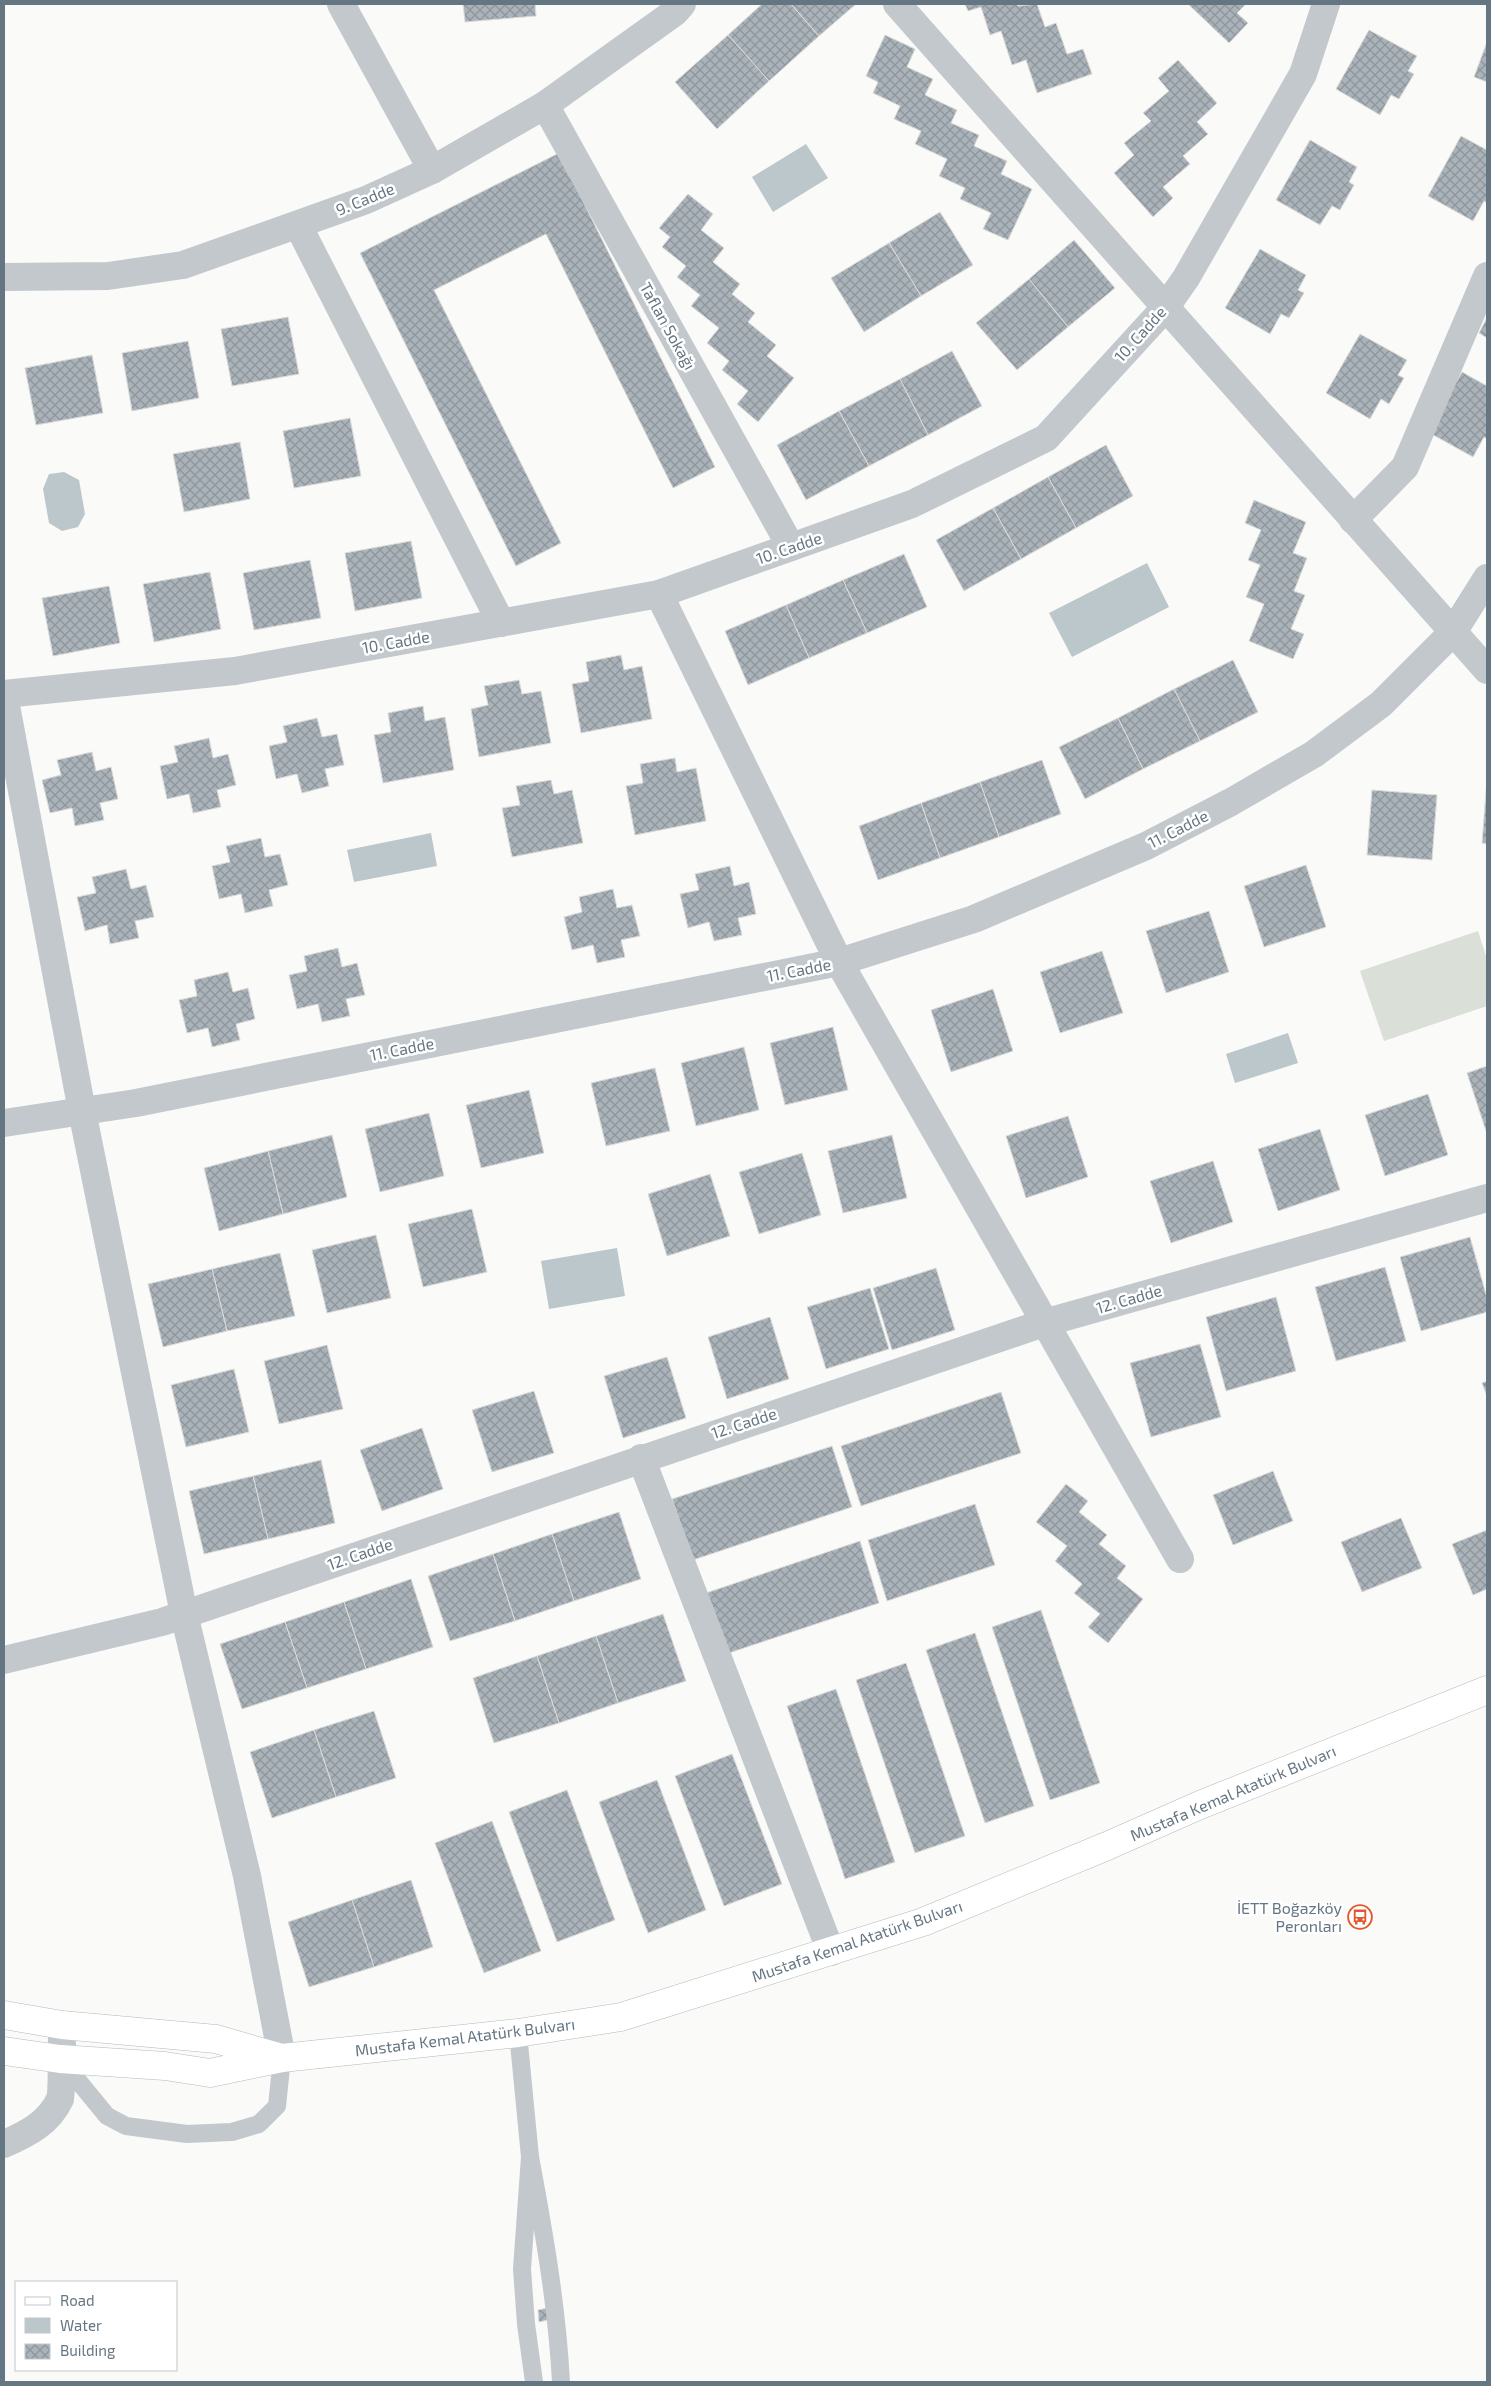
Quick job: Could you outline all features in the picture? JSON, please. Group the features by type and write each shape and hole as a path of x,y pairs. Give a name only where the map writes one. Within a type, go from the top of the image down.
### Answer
{"street":[{"path":"340,4 432,170"},
{"name":"9. Cadde","path":"4,277 108,276 183,265 366,200 432,170 545,105 675,12 682,4"},
{"path":"897,4 1487,670"},
{"name":"10. Cadde","path":"4,695 234,671 659,594 912,504 1046,438 1165,308 1186,278 1303,74 1326,4"},
{"name":"Taflan Sokağı","path":"545,105 791,547"},
{"path":"298,225 501,623"},
{"path":"1353,520 1405,467 1487,276"},
{"name":"11. Cadde","path":"4,1123 136,1103 839,962 974,919 1146,846 1231,802 1314,754 1381,704 1453,632 1487,578"},
{"path":"659,594 839,962 1180,1559"},
{"path":"4,695 82,1110 184,1614 247,1876 282,2058"},
{"name":"12. Cadde","path":"4,1660 162,1622 641,1458 1044,1323 1487,1198"},
{"path":"641,1458 832,1952"},
{"name":"Mustafa Kemal Atatürk Bulvarı","path":"4,2050 60,2060 165,2066 210,2072 282,2058 518,2033 621,2017 923,1922 1107,1846 1200,1805 1487,1690"},
{"name":"Mustafa Kemal Atatürk Bulvarı","path":"4,2014 62,2025 216,2038 282,2058"},
{"path":"4,2144 23,2136 45,2121 61,2097 60,2060 62,2025"}],"lane":[{"path":"518,2033 530,2157 558,2320 561,2382"},
{"path":"60,2060 107,2116 126,2126 187,2134 232,2132 259,2124 276,2106 282,2058"},
{"path":"530,2157 522,2269 526,2324 534,2382"}],"shaded area":[{"path":"1478,931 1487,959 1487,1006 1384,1041 1360,971"}],"water":[{"path":"806,144 828,178 773,212 752,177"},
{"path":"64,472 79,480 85,514 78,527 62,531 49,523 43,489 49,474"},
{"path":"1147,563 1169,607 1072,657 1049,613"},
{"path":"431,833 437,866 354,882 347,850"},
{"path":"1288,1033 1298,1063 1235,1083 1226,1054"},
{"path":"617,1248 625,1296 549,1309 541,1261"}],"building":[{"path":"463,4 535,4 536,16 465,22"},
{"path":"762,4 791,4 819,36 769,81 728,35"},
{"path":"791,4 856,4 819,36"},
{"path":"965,4 1017,4 1018,6 1037,4 1045,27 1056,23 1067,54 1083,49 1092,74 1037,93 1026,60 1012,65 1001,31 990,35 981,7 968,11"},
{"path":"1188,4 1246,4 1237,13 1248,23 1229,43"},
{"path":"1369,30 1417,56 1408,71 1414,74 1399,99 1391,95 1380,115 1336,89"},
{"path":"728,35 769,81 717,129 675,82"},
{"path":"885,35 915,49 907,67 933,79 925,95 957,110 951,123 979,135 974,146 1007,161 1001,174 1032,189 1008,240 983,229 991,213 960,199 965,188 939,176 947,159 915,144 921,131 894,119 900,106 873,93 878,82 866,76"},
{"path":"1487,42 1487,82 1474,77"},
{"path":"1178,60 1217,103 1197,122 1208,134 1183,156 1190,164 1163,187 1173,198 1153,217 1114,173 1134,155 1124,143 1151,121 1143,113 1169,91 1158,78"},
{"path":"1461,136 1487,150 1487,203 1484,201 1473,221 1428,196"},
{"path":"1310,140 1357,167 1349,182 1354,185 1340,210 1332,206 1320,225 1276,200"},
{"path":"559,153 715,467 673,488 546,234 434,290 561,543 516,566 360,253"},
{"path":"688,194 713,214 701,230 724,248 713,262 740,284 732,294 755,313 748,322 776,345 767,356 794,378 758,422 737,404 748,391 722,370 729,361 707,343 719,328 691,306 700,295 677,277 686,266 662,247 670,237 659,228"},
{"path":"940,212 973,265 921,296 889,243"},
{"path":"1074,240 1115,288 1068,327 1029,279"},
{"path":"889,243 921,296 864,332 831,278"},
{"path":"1260,249 1306,275 1298,290 1304,293 1289,318 1281,314 1270,334 1225,308"},
{"path":"1029,279 1068,327 1017,370 976,323"},
{"path":"288,317 299,374 232,386 221,329"},
{"path":"1487,318 1487,338 1479,333"},
{"path":"1360,334 1407,360 1398,375 1404,378 1389,404 1381,399 1370,419 1326,393"},
{"path":"188,341 199,398 132,411 122,353"},
{"path":"952,351 982,406 928,435 900,379"},
{"path":"92,355 103,413 36,425 25,368"},
{"path":"1462,372 1487,386 1487,439 1484,437 1473,457 1428,432"},
{"path":"900,379 928,435 869,466 839,411"},
{"path":"839,411 869,466 806,500 777,445"},
{"path":"350,418 361,476 294,488 283,431"},
{"path":"240,442 250,499 184,512 173,454"},
{"path":"1106,445 1133,496 1076,528 1048,477"},
{"path":"1048,477 1076,528 1021,559 993,508"},
{"path":"1254,500 1306,522 1293,553 1307,558 1294,591 1305,595 1291,629 1304,634 1293,659 1249,641 1264,604 1246,597 1260,565 1248,560 1261,530 1245,523"},
{"path":"993,508 1021,559 964,591 936,540"},
{"path":"411,541 422,598 355,611 345,553"},
{"path":"904,554 927,607 867,633 843,580"},
{"path":"310,560 321,618 254,630 243,573"},
{"path":"210,572 221,629 154,642 143,584"},
{"path":"843,580 867,633 809,658 786,605"},
{"path":"109,586 120,643 53,656 42,598"},
{"path":"786,605 809,658 748,685 725,631"},
{"path":"621,655 624,670 642,666 652,719 581,733 572,684 589,681 586,662"},
{"path":"1233,660 1258,712 1200,741 1174,689"},
{"path":"519,680 522,694 541,691 551,743 479,757 471,709 488,705 484,686"},
{"path":"1174,689 1200,741 1143,769 1118,718"},
{"path":"423,706 425,721 445,717 454,770 383,783 374,735 391,732 388,713"},
{"path":"317,718 322,737 337,734 344,765 325,769 329,786 302,793 297,774 276,779 269,746 287,742 283,726"},
{"path":"1118,718 1143,769 1085,799 1059,747"},
{"path":"209,738 213,758 228,754 236,785 217,790 221,807 193,813 189,794 167,799 160,766 178,762 174,746"},
{"path":"92,752 96,771 111,767 118,799 100,803 104,820 75,826 72,808 50,813 42,780 61,775 57,760"},
{"path":"675,758 677,772 696,768 706,821 635,835 626,786 643,783 640,764"},
{"path":"1042,760 1061,814 999,837 980,782"},
{"path":"1487,779 1487,844 1482,843"},
{"path":"551,780 554,794 572,790 583,843 512,857 502,808 520,805 516,786"},
{"path":"980,782 999,837 940,858 921,803"},
{"path":"1372,790 1437,795 1432,860 1367,855"},
{"path":"921,803 940,858 878,880 859,826"},
{"path":"261,838 265,857 280,854 288,885 269,890 273,906 245,913 241,894 219,899 212,866 230,862 226,846"},
{"path":"1306,865 1326,927 1264,947 1244,886"},
{"path":"730,866 734,886 749,882 756,914 738,918 742,935 714,941 709,922 688,928 680,894 699,890 695,874"},
{"path":"126,869 131,889 146,885 154,917 135,921 139,938 110,944 107,925 85,931 77,897 96,893 92,877"},
{"path":"613,889 617,908 632,905 640,936 621,940 625,957 597,963 593,945 572,950 564,917 582,912 579,897"},
{"path":"1209,911 1229,972 1166,993 1146,931"},
{"path":"338,948 342,967 357,963 365,995 346,999 350,1016 322,1022 318,1004 297,1009 289,975 307,971 304,956"},
{"path":"1102,951 1123,1013 1060,1033 1040,972"},
{"path":"228,972 233,992 248,988 255,1019 236,1024 240,1040 212,1047 208,1028 187,1033 179,1000 197,996 194,980"},
{"path":"993,989 1013,1051 951,1072 931,1010"},
{"path":"833,1027 848,1090 785,1105 770,1043"},
{"path":"744,1047 759,1110 696,1126 681,1063"},
{"path":"1487,1066 1487,1134 1467,1073"},
{"path":"655,1068 670,1131 606,1146 591,1083"},
{"path":"529,1090 544,1153 481,1168 466,1105"},
{"path":"1428,1094 1448,1155 1385,1176 1365,1115"},
{"path":"429,1113 444,1176 380,1192 365,1129"},
{"path":"1068,1116 1088,1177 1026,1198 1006,1136"},
{"path":"1320,1129 1340,1190 1278,1211 1258,1149"},
{"path":"332,1135 347,1197 283,1214 268,1151"},
{"path":"892,1135 907,1198 843,1213 828,1151"},
{"path":"268,1151 283,1214 219,1231 204,1168"},
{"path":"802,1153 821,1215 759,1234 739,1172"},
{"path":"1213,1161 1233,1222 1171,1243 1150,1181"},
{"path":"710,1174 730,1236 667,1256 648,1194"},
{"path":"472,1209 487,1272 423,1287 408,1224"},
{"path":"376,1235 391,1298 327,1313 312,1250"},
{"path":"1470,1237 1487,1298 1487,1312 1421,1331 1400,1257"},
{"path":"280,1253 295,1316 227,1331 212,1269"},
{"path":"1385,1267 1406,1341 1336,1361 1315,1287"},
{"path":"936,1268 955,1330 892,1350 873,1288"},
{"path":"212,1269 227,1331 163,1347 148,1284"},
{"path":"870,1288 889,1349 826,1369 807,1307"},
{"path":"1276,1297 1296,1371 1226,1391 1206,1317"},
{"path":"770,1317 789,1379 727,1399 708,1337"},
{"path":"1200,1344 1221,1417 1151,1437 1130,1363"},
{"path":"327,1345 343,1409 279,1424 264,1361"},
{"path":"667,1357 686,1418 623,1438 604,1376"},
{"path":"234,1369 249,1432 186,1447 171,1385"},
{"path":"1487,1381 1487,1396 1482,1383"},
{"path":"534,1391 554,1453 492,1472 472,1410"},
{"path":"1001,1392 1021,1453 861,1506 841,1446"},
{"path":"422,1428 443,1489 382,1511 360,1450"},
{"path":"832,1446 852,1507 693,1560 672,1499"},
{"path":"321,1460 335,1523 268,1539 253,1476"},
{"path":"1273,1471 1293,1521 1233,1545 1213,1495"},
{"path":"253,1476 268,1539 204,1554 189,1491"},
{"path":"1066,1484 1088,1501 1079,1512 1107,1535 1099,1544 1126,1566 1117,1578 1143,1599 1108,1643 1088,1627 1100,1614 1074,1593 1082,1584 1055,1561 1067,1546 1036,1522"},
{"path":"975,1504 995,1565 887,1601 868,1540"},
{"path":"619,1512 641,1579 574,1601 552,1534"},
{"path":"1401,1518 1422,1568 1362,1592 1341,1542"},
{"path":"1487,1530 1487,1589 1473,1595 1452,1544"},
{"path":"552,1534 574,1601 515,1621 493,1554"},
{"path":"860,1541 879,1603 720,1656 700,1595"},
{"path":"493,1554 515,1621 450,1641 428,1576"},
{"path":"411,1579 433,1647 366,1669 344,1602"},
{"path":"344,1602 366,1669 307,1688 285,1622"},
{"path":"1041,1610 1100,1783 1050,1800 992,1627"},
{"path":"663,1614 686,1681 618,1703 596,1636"},
{"path":"285,1622 307,1688 242,1709 220,1644"},
{"path":"975,1633 1034,1806 985,1823 926,1650"},
{"path":"596,1636 618,1703 559,1723 537,1656"},
{"path":"537,1656 559,1723 494,1743 473,1678"},
{"path":"906,1663 965,1836 915,1853 856,1680"},
{"path":"836,1689 895,1862 845,1879 787,1706"},
{"path":"374,1711 396,1778 336,1797 314,1730"},
{"path":"314,1730 336,1797 272,1818 250,1752"},
{"path":"732,1754 782,1884 724,1906 675,1776"},
{"path":"657,1780 706,1910 648,1933 599,1802"},
{"path":"567,1790 615,1920 557,1942 509,1812"},
{"path":"492,1821 541,1951 484,1973 435,1843"},
{"path":"411,1880 433,1947 374,1967 352,1900"},
{"path":"352,1900 374,1967 309,1987 288,1922"},
{"path":"547,2308 548,2320 539,2322 538,2310"}],"place":[{"name":"İETT Boğazköy Peronları","path":"1360,1917"}]}
